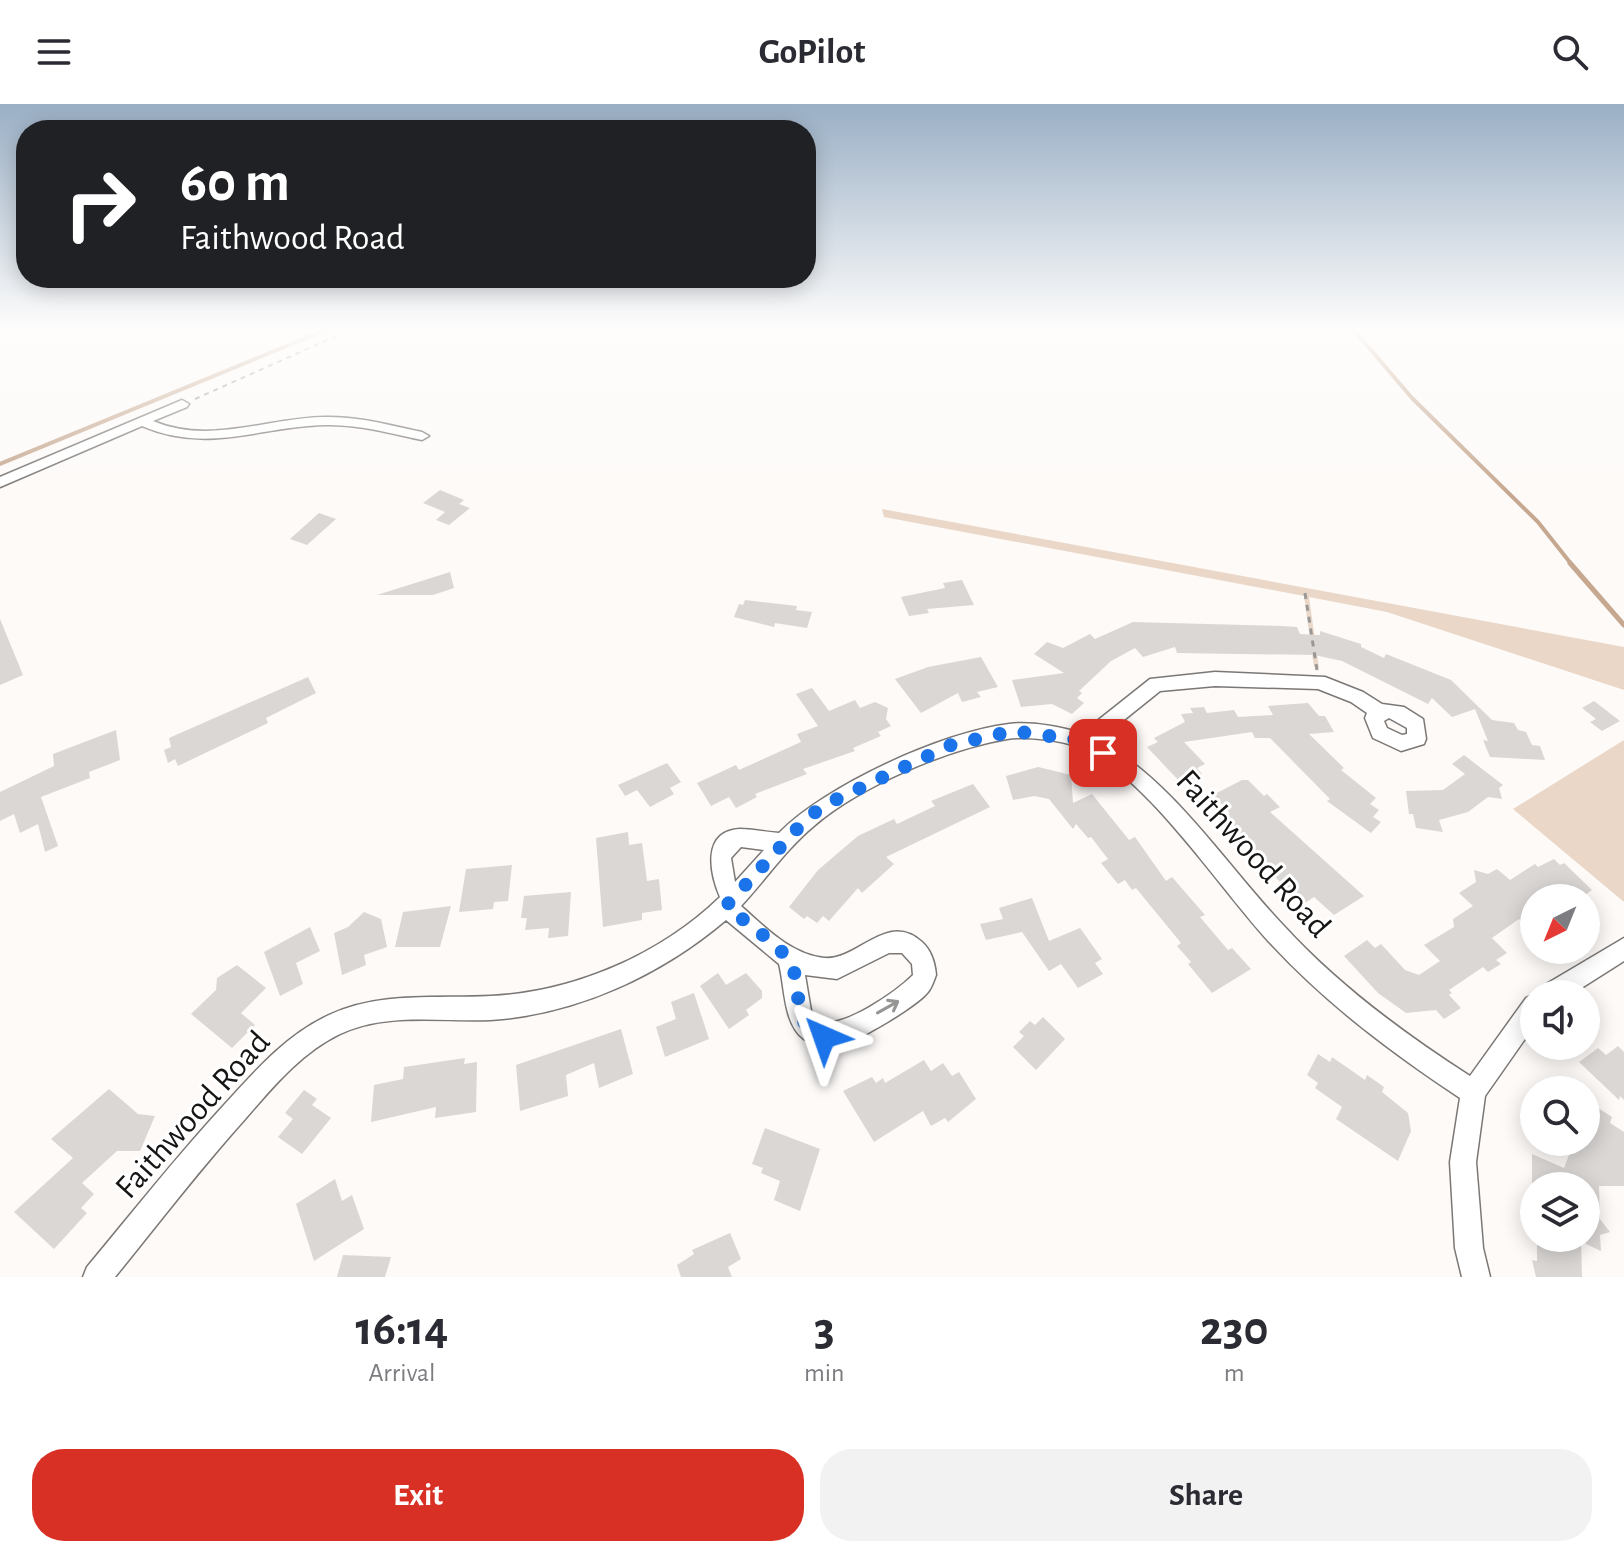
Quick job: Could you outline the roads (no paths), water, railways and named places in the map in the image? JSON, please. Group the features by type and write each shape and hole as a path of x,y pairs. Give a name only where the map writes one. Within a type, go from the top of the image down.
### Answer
{"street":[{"path":"0,482 182,404"},
{"path":"141,421 160,432 192,438 347,420 422,436"},
{"path":"1085,741 1156,684 1215,679 1319,682 1357,697 1379,712"},
{"name":"Faithwood Road","path":"97,1277 222,1126 273,1070 310,1038 342,1019 392,1007 490,1008 579,993 645,963 729,903 809,816 835,800 951,745 1013,731 1085,741 1138,778 1279,937 1339,996 1399,1045 1473,1092"},
{"path":"783,843 738,838 722,850 718,866 729,903 790,961 797,980 800,1017 814,1033 824,1037 835,1036 917,991 925,974 924,964 913,948 895,942 886,943 829,969 790,961"},
{"path":"1574,980 1624,949"},
{"path":"1476,1277 1469,1248 1463,1162 1473,1092 1520,1026"}],"waterway":[{"path":"0,464 195,384"},
{"path":"1400,384 1538,522 1572,565"},
{"path":"1570,563 1624,625"}]}
